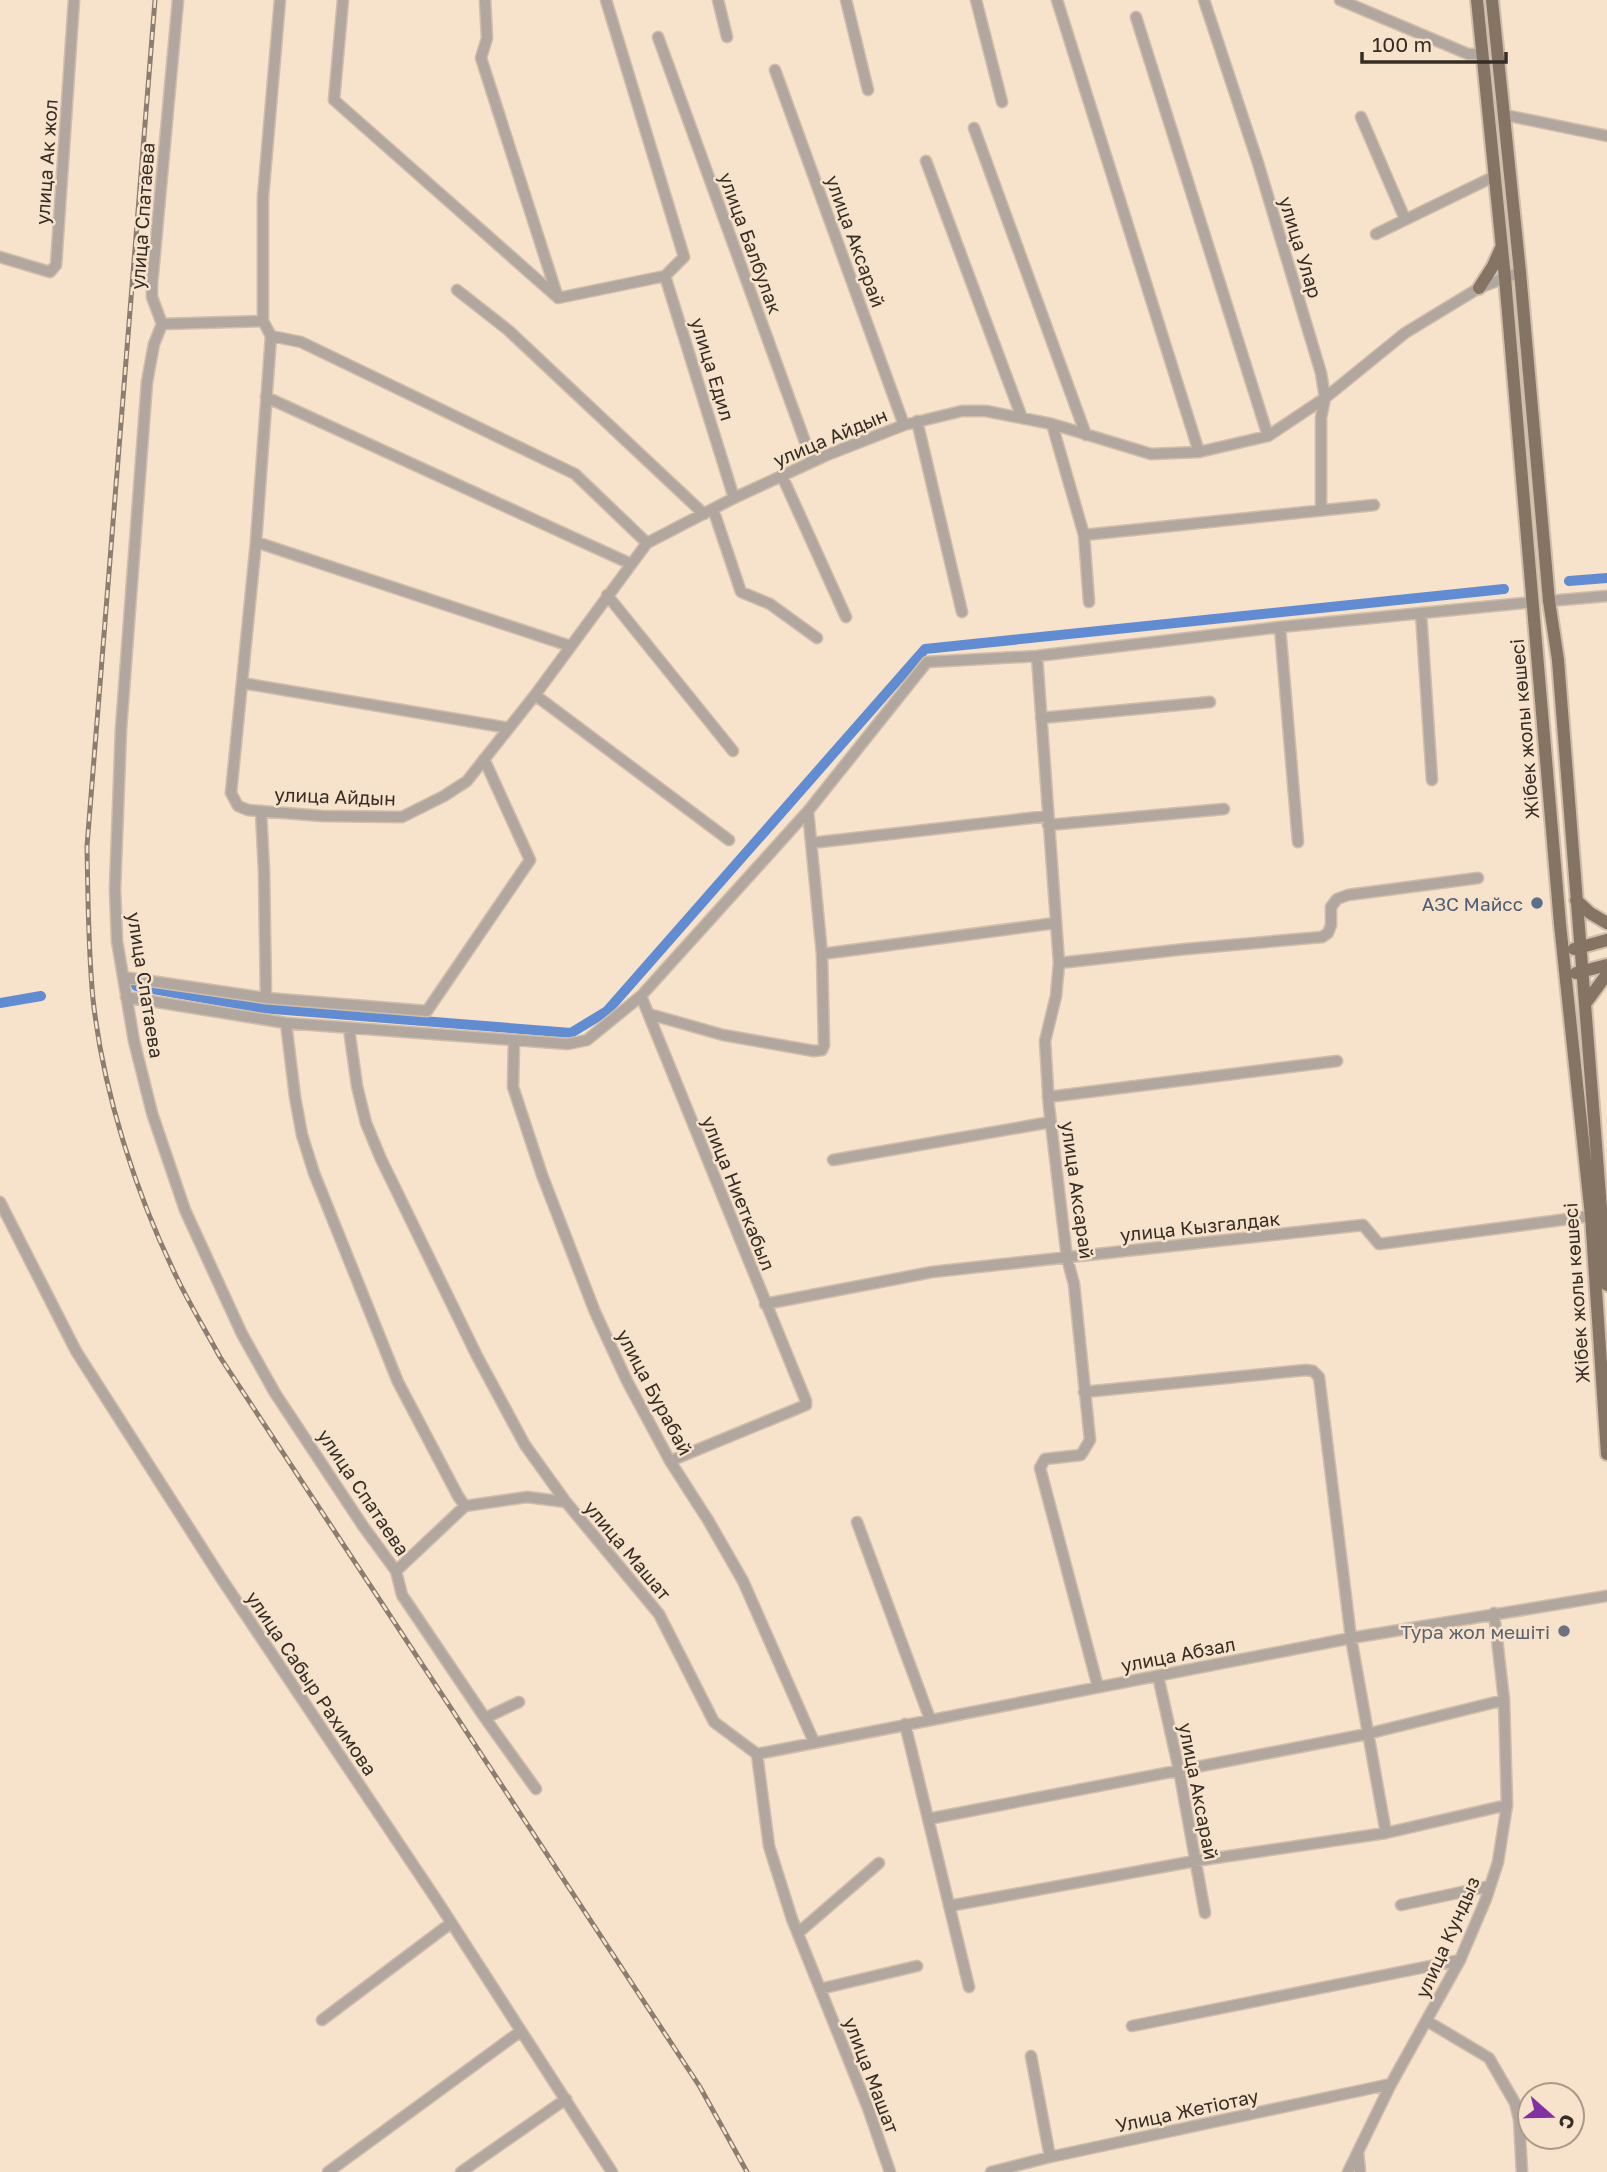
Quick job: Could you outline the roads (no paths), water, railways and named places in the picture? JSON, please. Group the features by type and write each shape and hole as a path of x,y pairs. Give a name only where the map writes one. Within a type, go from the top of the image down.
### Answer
{"main road":[{"name":"Жібек жолы көшесі","path":"1477,0 1502,244 1565,975 1600,1211 1607,1454"},
{"name":"Жібек жолы көшесі","path":"1492,0 1520,272 1549,601 1558,660 1607,1285"},
{"path":"1479,288 1493,266 1502,244"},
{"path":"1576,900 1607,923"},
{"path":"1563,952 1607,940"},
{"path":"1565,975 1607,965"},
{"path":"1585,1003 1607,974"}],"street":[{"name":"улица Ак жол","path":"0,257 50,272 56,265 74,0"},
{"name":"улица Спатаева","path":"178,0 152,285 152,297 162,324 154,344 147,382 121,729 117,941 134,1041 152,1113 185,1210 242,1334 275,1393 396,1571 402,1595 536,1789"},
{"path":"280,0 263,197 263,321 271,336 257,542 242,683 509,728"},
{"path":"343,0 334,100 558,298"},
{"path":"485,0 487,38 481,58 558,298"},
{"path":"558,298 665,276 684,257 606,0"},
{"path":"718,0 727,37"},
{"path":"846,0 868,90"},
{"path":"976,0 1002,102"},
{"path":"1057,0 1199,452"},
{"name":"улица Улар","path":"1204,0 1262,176 1321,373 1325,397 1321,418 1321,510"},
{"path":"1340,0 1468,54 1482,54"},
{"path":"1136,18 1268,436"},
{"name":"улица Балбулак","path":"658,37 812,461"},
{"name":"улица Аксарай","path":"775,70 904,425"},
{"path":"1505,115 1607,136"},
{"path":"1361,117 1405,219"},
{"path":"974,128 1086,435"},
{"path":"926,161 1022,418"},
{"path":"1376,234 1495,176"},
{"name":"улица Айдын","path":"242,683 231,793 238,806 248,810 322,816 402,817 467,781 535,695 647,543 734,498 812,461 904,425 962,411 986,411 1052,424 1151,454 1199,452 1268,436 1325,397 1405,333 1479,288 1520,272"},
{"name":"улица Едил","path":"665,276 734,498"},
{"path":"457,290 508,330 708,512 741,592 770,604 817,638"},
{"path":"162,324 263,321"},
{"path":"271,336 301,342 575,474 647,543"},
{"path":"266,397 631,564"},
{"path":"917,421 962,612"},
{"path":"1052,424 1084,535 1089,602"},
{"path":"782,476 846,617"},
{"path":"1084,535 1374,505"},
{"path":"257,542 570,646"},
{"path":"607,595 733,751"},
{"path":"1549,601 1607,596"},
{"path":"126,997 286,1023 349,1029 568,1044 587,1040 641,996 808,811 927,662 1037,656 1280,627 1533,602"},
{"path":"1421,613 1432,780"},
{"path":"1280,627 1298,842"},
{"name":"улица Аксарай","path":"1037,656 1059,964 1056,996 1045,1041 1048,1097 1067,1258 1074,1284 1090,1440 1081,1455 1045,1460 1040,1468 1098,1687"},
{"path":"535,695 729,840"},
{"path":"1041,718 1210,702"},
{"path":"123,977 266,998 427,1012 530,860 484,759"},
{"path":"811,843 1048,820 1224,809"},
{"path":"261,811 266,998"},
{"path":"649,1014 723,1035 814,1051 822,1050 822,954 808,811"},
{"path":"1059,964 1322,937 1328,933 1331,906 1337,899 1348,895 1478,878"},
{"path":"822,954 1055,923"},
{"name":"улица Ниеткабыл","path":"641,996 806,1401 806,1405 670,1461"},
{"path":"286,1023 302,1135 314,1173 398,1382 465,1506"},
{"name":"улица Машат","path":"349,1029 357,1086 366,1123 477,1356 525,1445 566,1502 659,1614 714,1722 757,1754 769,1846 798,1933 869,2108 890,2172"},
{"name":"улица Бурабай","path":"514,1041 513,1087 542,1175 595,1312 627,1381 670,1461 743,1581 814,1742"},
{"path":"1048,1097 1336,1062"},
{"path":"833,1160 1051,1122"},
{"name":"улица Сабыр Рахимова","path":"0,1202 76,1350 221,1578 451,1923 612,2172"},
{"name":"улица Кызгалдак","path":"765,1304 932,1272 1363,1225 1379,1244 1600,1211"},
{"path":"1084,1392 1306,1370 1313,1371 1319,1377 1351,1638 1386,1833"},
{"path":"396,1571 465,1506 527,1497 566,1502"},
{"path":"857,1522 930,1720"},
{"name":"улица Абзал","path":"757,1754 1351,1638 1607,1596"},
{"name":"улица Кундыз","path":"1348,2172 1391,2084 1460,1960 1498,1862 1507,1805 1504,1700 1494,1613"},
{"name":"улица Аксарай","path":"1158,1676 1179,1770 1205,1913"},
{"path":"928,1819 1367,1734 1504,1700"},
{"path":"485,1718 519,1702"},
{"path":"905,1724 969,1987"},
{"path":"949,1906 1195,1861 1386,1833 1507,1805"},
{"path":"798,1933 879,1863"},
{"path":"1401,1905 1490,1886"},
{"path":"322,2020 451,1923"},
{"path":"1132,2026 1460,1960"},
{"path":"820,1989 917,1966"},
{"path":"1427,2021 1489,2058 1515,2103 1519,2119 1522,2172"},
{"path":"328,2172 521,2031"},
{"path":"1031,2056 1050,2157"},
{"name":"Улица Жетіотау","path":"991,2172 1036,2166 1050,2157 1391,2084"},
{"path":"461,2172 566,2099"},
{"path":"1358,2151 1360,2172"}],"waterway":[{"path":"1569,581 1607,578"},
{"path":"136,986 261,1008 571,1033 607,1011 925,649 1504,589"},
{"path":"0,1003 41,996"}],"railway":[{"path":"155,0 87,846 93,999 113,1106 135,1177 162,1246 220,1357 700,2087 747,2172"}],"place":[{"name":"АЗС Майсс","path":"1537,903"},
{"name":"Тура жол мешіті","path":"1564,1631"}]}
